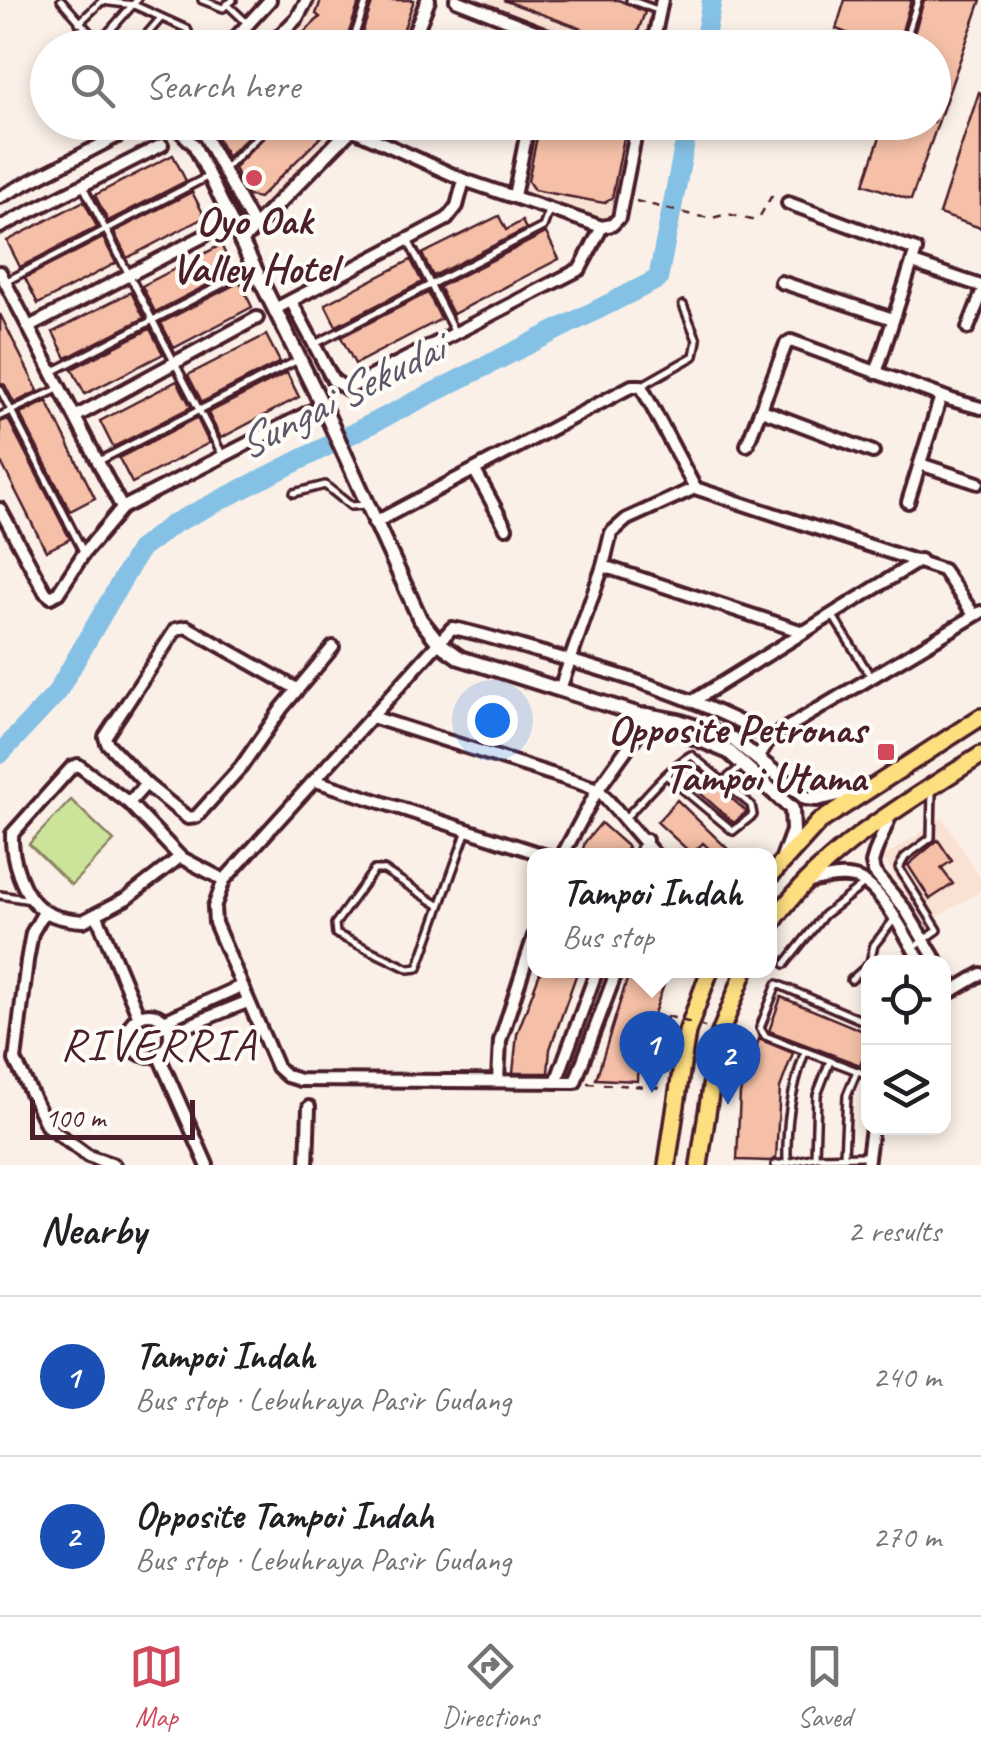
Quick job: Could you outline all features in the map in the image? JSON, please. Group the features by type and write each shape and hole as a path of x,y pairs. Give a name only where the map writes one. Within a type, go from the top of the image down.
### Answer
{"highway":[{"path":"777,867 819,822 981,717"},
{"path":"777,917 832,854 981,755"},
{"path":"667,1165 687,1032 707,978"},
{"path":"699,1165 719,1036 742,978"}],"street":[{"path":"242,30 270,0"},
{"path":"284,30 307,0"},
{"path":"416,30 428,0"},
{"path":"456,0 520,30"},
{"path":"656,30 661,5"},
{"path":"0,197 110,140"},
{"path":"190,140 300,359 318,411 346,460 420,619 439,642 460,658 734,739 806,798 818,800 872,787"},
{"path":"207,140 254,228"},
{"path":"241,241 341,140"},
{"path":"383,140 464,180 602,226 612,225 619,218 635,140"},
{"path":"514,196 525,140"},
{"path":"0,227 162,146"},
{"path":"275,309 452,214 464,180"},
{"path":"788,203 914,250 914,263 876,372"},
{"path":"292,300 332,380 347,389 580,269 602,226"},
{"path":"29,327 204,236"},
{"path":"914,263 981,286"},
{"path":"3,277 122,508"},
{"path":"781,282 893,319"},
{"path":"968,328 981,295"},
{"path":"75,417 257,318"},
{"path":"747,445 788,342 981,408"},
{"path":"374,523 632,386 641,386 695,488"},
{"path":"908,502 940,396"},
{"path":"762,410 873,452"},
{"path":"0,509 44,592 51,597 58,594 84,553 122,508 222,454 318,411"},
{"path":"920,464 978,483"},
{"path":"475,471 506,528"},
{"path":"560,689 611,532 627,519 695,488 943,570 978,614 770,738 758,757"},
{"path":"693,701 920,560"},
{"path":"603,566 804,632"},
{"path":"297,689 186,627 176,629 105,736 107,743 146,784 188,818 196,817 241,767 297,689 333,647"},
{"path":"613,978 575,1082 300,1080 277,1067 215,923 214,907 224,880 447,631 455,628 693,701 770,738"},
{"path":"647,716 729,752 792,809 793,831 782,861"},
{"path":"566,848 598,788 647,716"},
{"path":"372,717 598,788 651,848"},
{"path":"180,857 97,916 83,921 44,912 34,900 12,851 12,834 72,768 83,766 129,803 180,857 224,880"},
{"path":"316,780 527,850"},
{"path":"129,803 146,784"},
{"path":"891,813 876,850 874,872 905,909 933,955"},
{"path":"643,848 646,840"},
{"path":"802,884 846,877 866,883 895,918 917,955"},
{"path":"44,912 32,934 26,961 15,1060 47,1126 88,1156 114,1165"},
{"path":"97,916 139,1017"},
{"path":"498,1080 500,1042 527,958"},
{"path":"951,992 981,974"},
{"path":"556,1082 594,978"},
{"path":"164,1021 241,986"},
{"path":"170,1033 248,1002"},
{"path":"152,1014 164,1021 170,1033 167,1045 158,1054 144,1056 132,1048 128,1034 139,1017 152,1014"},
{"path":"158,1054 207,1165"},
{"path":"307,1165 308,1107"},
{"path":"867,1160 871,1135"}],"lane":[{"path":"202,0 223,8 230,2 248,24"},
{"path":"356,30 367,0"},
{"path":"630,0 661,5"},
{"path":"909,30 918,0"},
{"path":"64,1 87,30"},
{"path":"79,22 102,1 136,2 187,30"},
{"path":"113,30 136,2"},
{"path":"151,30 161,18"},
{"path":"222,171 254,140"},
{"path":"3,277 209,176"},
{"path":"82,185 222,454"},
{"path":"315,344 543,227 550,208"},
{"path":"408,240 456,334"},
{"path":"52,372 254,268"},
{"path":"641,386 694,356 696,340 683,305"},
{"path":"98,462 300,359"},
{"path":"0,416 60,388"},
{"path":"0,389 84,553"},
{"path":"294,492 325,485 351,506 366,505"},
{"path":"832,614 871,678"},
{"path":"624,819 667,776 691,755 754,810 733,831 667,776"},
{"path":"724,780 744,765"},
{"path":"913,948 938,930 899,868 905,856 932,838 932,787"},
{"path":"440,906 384,870 374,870 335,924 336,934 409,969 418,968 440,906 466,831"},
{"path":"785,964 824,915 866,883"},
{"path":"0,896 34,900"},
{"path":"871,955 874,945 895,918"},
{"path":"852,980 861,972"},
{"path":"861,1020 776,984 760,1024 762,1033 861,1072"},
{"path":"787,1163 786,1126 792,1088 805,1052"},
{"path":"815,1158 817,1095 830,1061"},
{"path":"844,1156 847,1095 857,1071"},
{"path":"775,1165 844,1156 867,1160"}],"path":[{"path":"624,199 681,213 712,218 728,214 752,220 760,216 776,195 788,203"},
{"path":"575,1082 657,1087 667,1016 739,1037 735,1074"}],"shaded area":[{"path":"312,0 421,0 409,30 290,30"},
{"path":"467,0 657,0 651,30 546,30"},
{"path":"211,140 332,140 253,219"},
{"path":"530,140 630,140 616,215 602,223 519,193"},
{"path":"943,818 981,879 981,891 924,925 883,857"}],"green space":[{"path":"71,800 114,841 71,885 29,844"}],"building":[{"path":"321,0 360,0 350,30 307,30 320,17 316,14"},
{"path":"373,0 414,0 403,30 363,30"},
{"path":"503,0 619,0 645,12 639,30 585,30"},
{"path":"845,0 911,0 902,30 836,29"},
{"path":"924,0 981,0 951,86 951,30 915,30"},
{"path":"981,93 981,228 939,214"},
{"path":"218,140 244,140 227,157"},
{"path":"261,140 318,140 259,198 248,196 234,168"},
{"path":"536,140 623,140 612,198 604,203 534,190 528,181"},
{"path":"879,140 932,140 911,200 864,184"},
{"path":"173,155 186,181 108,221 95,195"},
{"path":"192,192 205,217 127,258 114,232"},
{"path":"84,201 97,227 20,267 7,241"},
{"path":"499,216 506,230 522,221 526,229 433,276 422,254"},
{"path":"546,233 559,259 453,314 439,287"},
{"path":"103,238 116,263 38,304 25,278"},
{"path":"221,245 234,271 155,312 142,286"},
{"path":"411,260 422,282 336,326 325,304"},
{"path":"240,282 252,307 174,348 161,323"},
{"path":"131,292 144,318 66,358 53,332"},
{"path":"428,293 441,319 355,364 341,337"},
{"path":"0,314 38,391 14,403 0,383"},
{"path":"150,329 163,354 85,394 72,369"},
{"path":"266,335 280,362 202,402 188,375"},
{"path":"287,373 299,397 221,438 208,413"},
{"path":"177,381 191,407 113,447 100,421"},
{"path":"47,401 95,498 70,511 20,414"},
{"path":"197,418 209,443 132,483 119,458"},
{"path":"8,419 70,539 46,551 0,460 0,422"},
{"path":"691,763 746,811 734,823 677,773"},
{"path":"677,800 727,848 708,848 703,843 698,848 685,848 657,822"},
{"path":"601,823 628,847 583,848"},
{"path":"938,840 952,861 941,868 953,884 930,899 908,865"},
{"path":"538,978 575,978 550,1049 548,1073 513,1073 517,1034"},
{"path":"628,978 666,978 638,1060 637,1081 596,1079"},
{"path":"781,997 861,1030 861,1062 860,1065 769,1031"},
{"path":"759,1039 793,1053 780,1088 776,1158 737,1160 740,1093"}],"waterway":[{"name":"Sungai Sekudai","path":"706,30 712,0"},
{"name":"Sungai Sekudai","path":"0,754 56,694 140,549 173,524 658,279 685,140"}],"place":[{"name":"Oyo Oak Valley Hotel","path":"254,178"},
{"name":"Opposite Petronas Tampoi Utama","path":"886,752"},
{"name":"Tampoi Indah","path":"652,1093"},
{"name":"Opposite Tampoi Indah","path":"728,1105"}],"district":[{"name":"RIVERRIA","path":"159,1043"}]}
